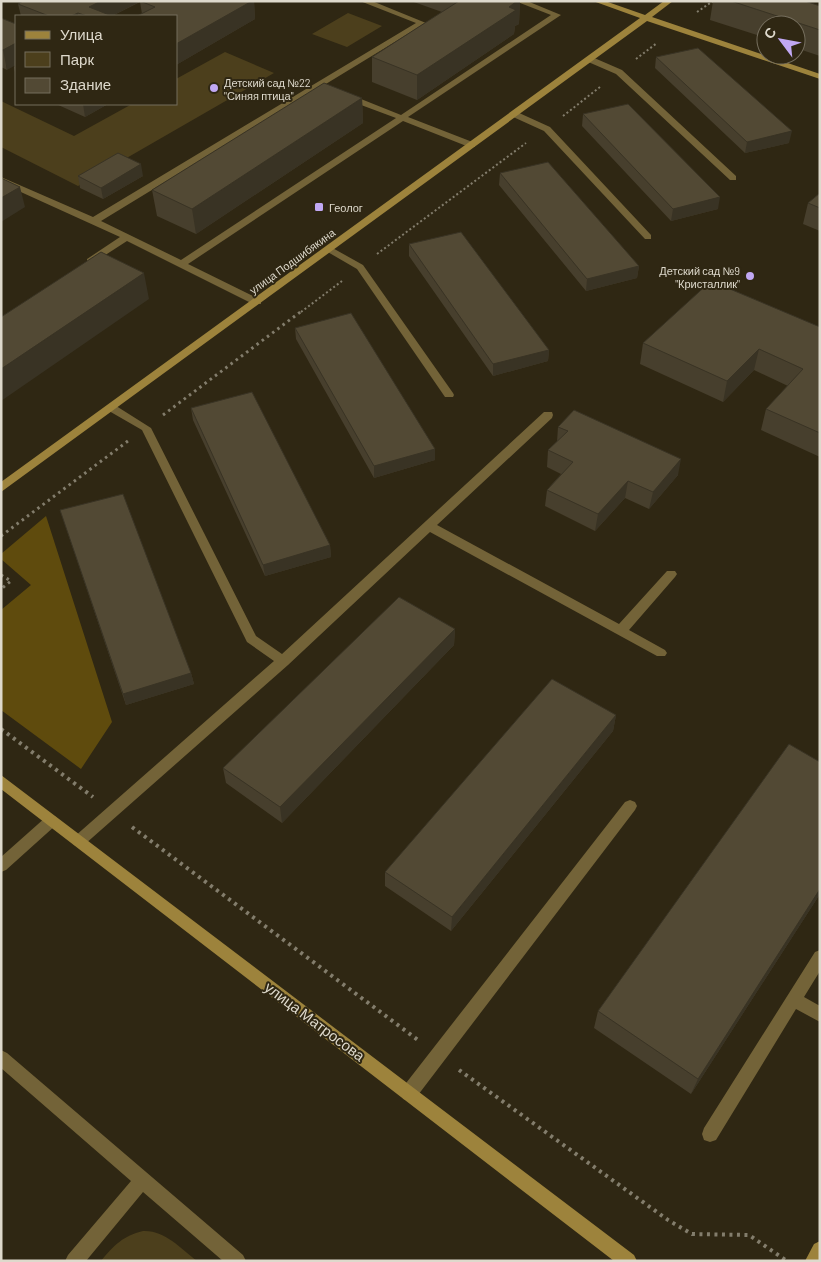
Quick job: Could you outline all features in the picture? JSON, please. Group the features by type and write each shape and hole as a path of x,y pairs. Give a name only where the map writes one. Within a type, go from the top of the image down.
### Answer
{"main road":[{"path":"597,1 820,77"},
{"name":"улица Подшибякина","path":"1,488 669,1"},
{"name":"улица Матросова","path":"1,781 628,1261"},
{"path":"814,1261 820,1250"}],"lane":[{"path":"94,221 327,89 422,23 364,1"},
{"path":"182,264 557,15 519,1"},
{"path":"589,59 619,72 733,178"},
{"path":"327,89 472,145"},
{"path":"514,114 547,129 648,237"},
{"path":"1,180 94,221 258,302"},
{"path":"84,265 126,238"},
{"path":"329,249 360,267 449,396"},
{"path":"113,408 146,428 251,639 283,661"},
{"path":"79,841 283,661 548,416"},
{"path":"429,526 662,653"},
{"path":"621,631 671,574"},
{"path":"409,1093 630,806"},
{"path":"1,866 51,821"},
{"path":"710,1134 820,957"},
{"path":"794,998 820,1015"},
{"path":"1,1058 237,1261"},
{"path":"74,1261 143,1179"}],"path":[{"path":"1,536 547,129 658,42"},
{"path":"1,575 11,581 1,589"},
{"path":"1,729 438,1055 668,1220 692,1234 749,1235 787,1261"}],"green space":[{"path":"348,13 382,26 347,47 312,34"},
{"path":"225,52 274,73 78,186 1,147 1,101 74,136 130,105 178,105 178,78"},
{"path":"143,1231 158,1233 197,1261 101,1261 119,1242"}],"shaded area":[{"path":"46,516 112,722 81,769 1,710 1,610 31,585 1,559 1,554"}],"building":[{"path":"23,1 101,1 89,7 109,15 84,15 78,13 73,15 46,15 18,4"},
{"path":"140,1 252,1 178,43 178,15 139,15 155,7"},
{"path":"459,1 517,1 509,7 516,10 417,75 372,57"},
{"path":"731,1 805,1 820,6 820,30 806,25 806,15 774,15"},
{"path":"1,18 15,24 15,44 1,50"},
{"path":"698,48 792,131 747,142 656,57"},
{"path":"324,83 362,98 192,209 152,190"},
{"path":"628,104 720,197 673,209 583,114"},
{"path":"118,153 141,164 101,188 78,176"},
{"path":"548,162 639,266 587,279 500,173"},
{"path":"1,178 20,187 1,198"},
{"path":"820,193 820,208 808,203"},
{"path":"461,232 549,350 493,364 409,244"},
{"path":"101,252 144,273 1,369 1,317"},
{"path":"711,281 820,327 820,433 766,409 803,369 759,349 727,381 643,343"},
{"path":"351,313 435,449 374,466 295,328"},
{"path":"252,392 330,545 263,565 191,408"},
{"path":"574,410 681,459 653,492 628,481 598,514 547,490 573,462 548,450 568,431 558,427"},
{"path":"123,494 191,673 123,694 60,510"},
{"path":"399,597 455,629 280,807 223,768"},
{"path":"552,679 616,715 452,917 385,872"},
{"path":"789,744 820,762 820,889 698,1079 598,1011"}],"place":[{"name":"Детский сад №22 \"Синяя птица\"","path":"214,88"},
{"name":"Геолог","path":"319,207"},
{"name":"Детский сад №9 \"Кристаллик\"","path":"750,276"}]}
